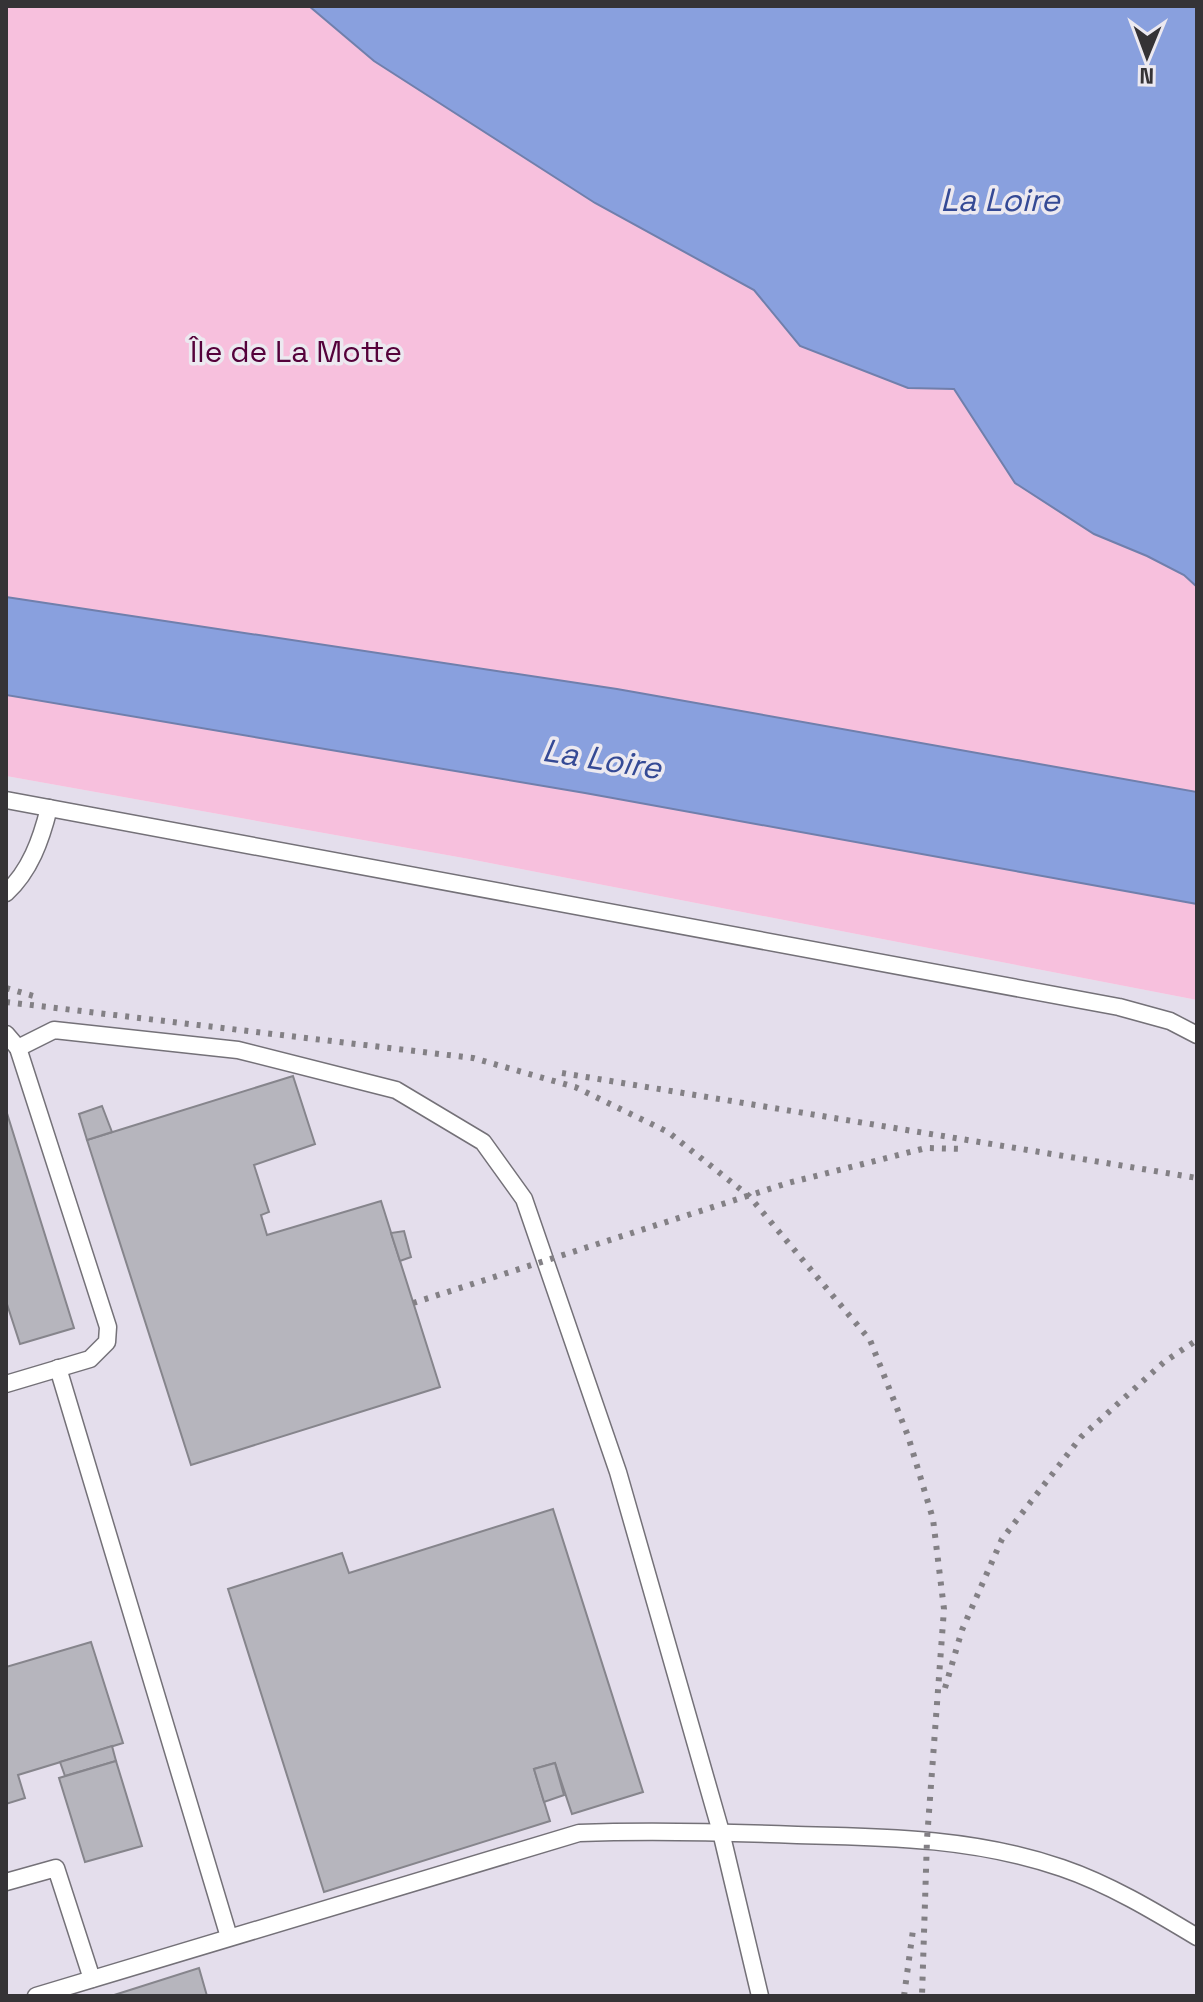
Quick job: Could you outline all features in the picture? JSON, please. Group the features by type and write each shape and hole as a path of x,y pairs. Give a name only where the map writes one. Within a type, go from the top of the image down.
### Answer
{"lane":[{"path":"6,800 1119,1007 1170,1021 1197,1035"},
{"path":"6,893 21,879 36,850 49,808"},
{"path":"18,1048 54,1030 238,1050 396,1090 483,1142 524,1199 618,1472 721,1832 760,1996"},
{"path":"6,1034 18,1048 108,1327 107,1342 102,1351 90,1359 6,1384"},
{"path":"58,1368 229,1937"},
{"path":"36,1996 579,1833 656,1830 927,1839 999,1850 1063,1868 1149,1908 1197,1937"},
{"path":"6,1882 56,1868 92,1979"}],"shaded area":[{"path":"6,776 469,859 1197,1000 1197,1996 6,1996"}],"green space":[{"name":"Île de La Motte","path":"6,6 309,6 374,61 595,203 754,290 800,346 908,388 954,389 975,421 1094,534 1184,575 1197,587 1197,792 617,689 6,597"},
{"path":"6,695 585,793 1197,904 1197,1000 469,859 6,776"}],"water":[{"name":"La Loire","path":"309,6 1197,6 1197,587 1184,575 1094,534 1015,483 954,389 908,388 800,346 754,290 595,203 374,61"},
{"path":"6,597 617,689 1197,792 1197,904 585,793 6,695"}],"building":[{"path":"293,1076 315,1144 254,1165 269,1212 261,1215 267,1235 381,1201 440,1387 191,1465 87,1140"},
{"path":"102,1106 112,1132 87,1140 79,1114"},
{"path":"6,1110 74,1328 20,1344 6,1301"},
{"path":"404,1231 411,1257 400,1261 391,1233"},
{"path":"553,1509 643,1792 572,1814 555,1763 534,1769 550,1821 324,1892 228,1589 342,1553 349,1573"},
{"path":"91,1642 123,1743 18,1775 25,1798 6,1804 6,1667"},
{"path":"112,1746 116,1761 65,1776 60,1762"},
{"path":"116,1761 142,1846 85,1862 59,1778"},
{"path":"555,1763 564,1795 544,1802 534,1769"},
{"path":"199,1968 207,1996 111,1996"}],"railway":[{"path":"6,988 37,997"},
{"path":"6,1002 473,1058 575,1087 668,1132 749,1196 870,1340 908,1436 933,1519 944,1609 927,1839 922,1996"},
{"path":"562,1073 1197,1178"},
{"path":"413,1303 788,1183 926,1148 964,1149"},
{"path":"945,1688 962,1630 1002,1539 1081,1437 1164,1362 1197,1340"},
{"path":"904,1996 913,1930"}]}
